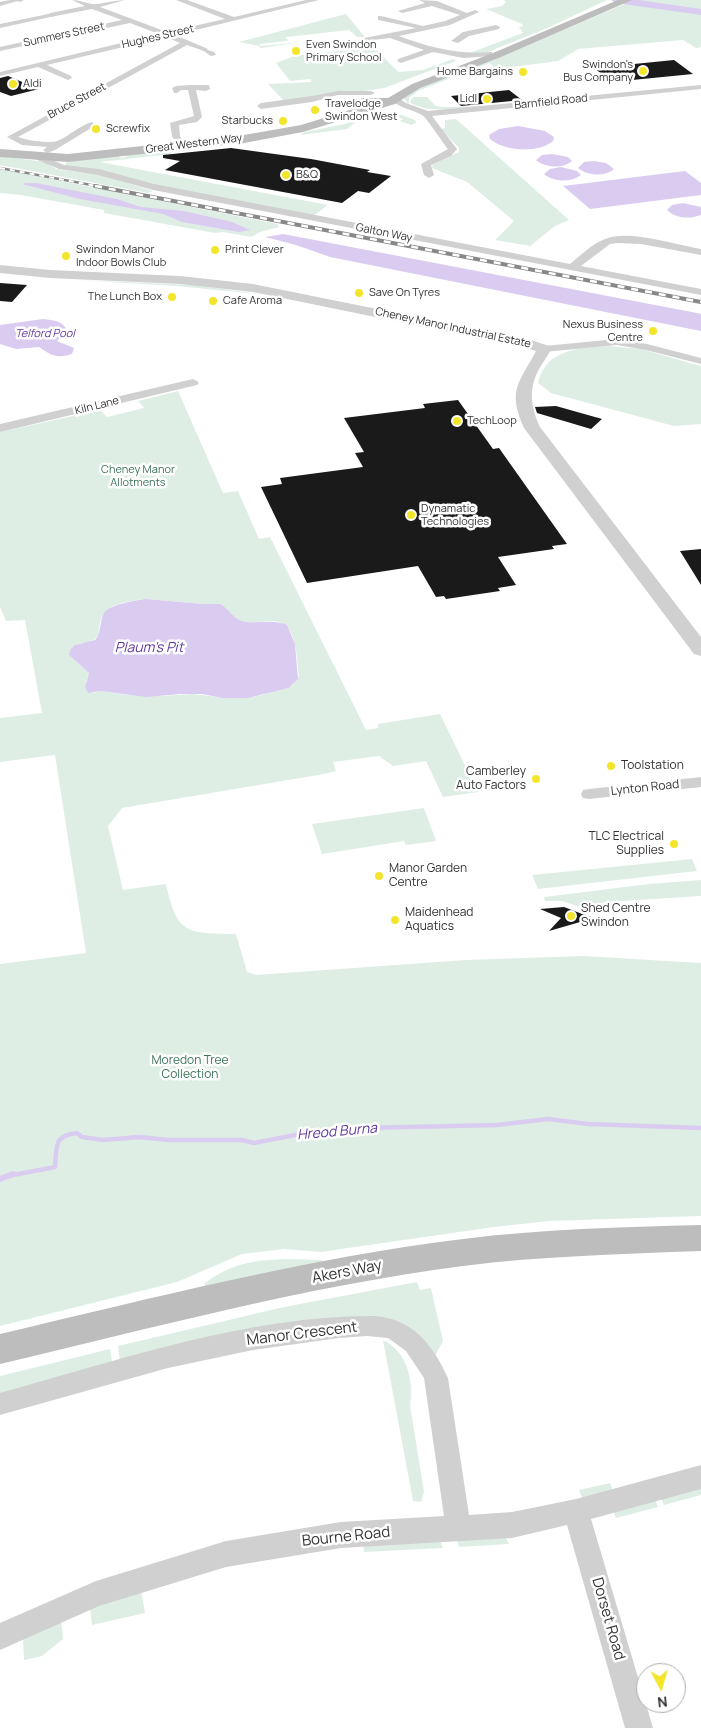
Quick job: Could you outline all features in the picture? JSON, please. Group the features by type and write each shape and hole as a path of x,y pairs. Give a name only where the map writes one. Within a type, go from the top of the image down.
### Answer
{"main road":[{"name":"Great Western Way","path":"0,146 70,160 268,135 312,125 618,2"},
{"name":"Great Western Way","path":"70,160 180,143 255,134 296,125 416,86 497,56 618,2"},
{"name":"Great Western Way","path":"0,153 39,154"},
{"name":"Akers Way","path":"0,1349 276,1286 430,1257 490,1250 609,1241 701,1238"}],"street":[{"path":"0,4 19,0"},
{"path":"76,0 204,49 213,55"},
{"path":"0,26 121,0"},
{"path":"180,0 233,19"},
{"path":"283,0 296,5"},
{"name":"Hughes Street","path":"0,74 315,0"},
{"path":"363,39 449,22 471,13 423,0"},
{"path":"402,11 434,3"},
{"path":"371,20 390,14"},
{"path":"381,18 421,28"},
{"name":"Summers Street","path":"0,49 129,21"},
{"path":"449,22 477,31"},
{"path":"455,41 460,37 477,31 496,27"},
{"path":"390,35 431,50 452,55 472,56 489,54"},
{"name":"Bruce Street","path":"55,147 22,142 11,137 185,43"},
{"path":"401,61 431,50"},
{"path":"451,69 459,60 452,55"},
{"path":"38,65 68,78"},
{"path":"42,77 57,73"},
{"name":"Barnfield Road","path":"379,98 427,114 701,86"},
{"path":"177,91 176,88 206,87 206,89"},
{"path":"180,143 176,136 174,122 194,120 198,117 191,88"},
{"path":"261,106 275,106 338,93 379,98"},
{"path":"427,114 434,127 453,149 449,154 431,160 426,164 425,167 429,175"},
{"path":"39,154 55,147 73,134 92,124"},
{"name":"Galton Way","path":"55,147 70,160 99,172 153,187 701,292"},
{"path":"571,268 606,241 613,239 627,239 701,252"},
{"name":"Cheney Manor Industrial Estate","path":"0,269 50,274 189,280 253,288 522,342 544,349 529,374 523,393 525,411 532,428 701,650"},
{"path":"544,349 617,342 646,347 701,361"},
{"name":"Kiln Lane","path":"0,428 193,382"},
{"name":"Lynton Road","path":"589,794 701,782"},
{"name":"Manor Crescent","path":"0,1404 228,1344 304,1331 365,1326 396,1330 421,1352 430,1364 436,1378 459,1528"},
{"name":"Bourne Road","path":"0,1637 96,1594 226,1554 341,1536 512,1525 576,1511 701,1477"},
{"name":"Dorset Road","path":"576,1511 639,1728"}],"green space":[{"path":"504,0 607,0 545,29 488,52 464,55 523,33 519,27 523,26 522,24 486,9 502,6 506,2"},
{"path":"634,0 701,0 701,47 696,48 683,40 578,49 558,61 496,69 489,63 418,91 409,98 409,104 404,99 410,91 501,56"},
{"path":"346,14 365,37 357,37 349,30 287,37 285,38 289,40 287,41 259,44 261,46 302,42 261,48 239,42"},
{"path":"374,47 398,72 423,70 453,59 456,61 384,88 337,92 285,102 268,84 312,82 310,79 290,81 276,63 294,56"},
{"path":"413,97 427,97 436,106 443,107 491,106 447,110 427,109 412,104 410,101"},
{"path":"379,113 402,115 415,120 416,123 411,125 400,121 403,119 390,114 378,115 356,122 347,129 300,135 305,132 345,124"},
{"path":"456,119 569,220 555,226 530,246 495,240 514,221 467,182 432,168 433,164 459,152 459,148 441,129 445,128 445,120"},
{"path":"169,151 172,154 100,162 328,205 313,216 158,186 106,171 66,166 65,163"},
{"path":"0,156 45,162 56,169 101,175 153,191 148,193 0,165"},
{"path":"0,169 277,224 279,227 260,232 251,237 223,232 215,233 104,213 104,210 0,193"},
{"path":"74,280 194,285 266,295 177,286"},
{"path":"610,346 641,349 701,366 701,424 674,426 551,393 538,383 542,371 556,356 576,349"},
{"path":"178,391 223,493 238,491 259,539 270,537 366,730 378,728 378,724 440,714 478,792 443,797 426,761 393,766 379,756 333,762 336,771 324,774 122,808 108,826 123,890 166,884 170,901 180,922 187,928 195,931 236,934 247,972 256,975 466,960 583,956 701,963 701,1216 549,1221 322,1252 284,1249 242,1254 177,1282 0,1326 0,964 86,953 55,755 0,762 0,718 42,713 25,620 6,621 0,607 0,432 100,410 107,417 144,408 138,401","holes":["146,599 220,604 241,621 273,621 287,627 294,642 299,676 293,685 289,688 254,697 228,698 192,694 163,696 128,695 99,691 93,693 86,682 89,673 69,655 78,644 94,640 97,637 105,612 118,604"]},
{"path":"424,808 436,841 406,845 404,841 322,854 312,824"},
{"path":"692,859 697,871 538,889 532,875"},
{"path":"701,880 701,896 606,902 580,907 562,901 545,901 544,897 649,884"},
{"path":"284,1259 322,1260 323,1264 204,1290 205,1283 233,1267 251,1262"},
{"path":"417,1282 420,1290 431,1288 443,1341 434,1358 403,1324 120,1364 118,1346 284,1307"},
{"path":"383,1340 398,1351 410,1377 410,1405 424,1492 421,1502 413,1501"},
{"path":"110,1349 113,1367 0,1398 0,1376"},
{"path":"610,1483 613,1491 583,1500 579,1490"},
{"path":"701,1485 701,1495 664,1505 660,1496"},
{"path":"654,1497 658,1507 616,1518 612,1508"},
{"path":"504,1535 509,1544 459,1547 456,1537"},
{"path":"439,1538 443,1548 364,1552 363,1541"},
{"path":"141,1590 145,1613 92,1625 90,1609"},
{"path":"61,1619 63,1639 42,1656 24,1660 23,1637"}],"water":[{"path":"518,126 545,131 554,137 553,141 539,148 521,149 504,146 490,139 489,135 499,129"},
{"path":"552,154 568,157 572,161 564,165 549,166 536,160 542,155"},
{"path":"584,162 606,163 614,169 610,172 596,175 586,173 578,168"},
{"path":"561,167 577,171 581,175 577,178 557,180 544,174 550,169"},
{"path":"685,171 701,183 701,195 590,209 563,186"},
{"path":"36,183 117,199 141,207 184,211 232,222 250,230 239,232 182,222 163,214 80,199 22,184"},
{"path":"683,203 701,207 701,215 683,217 667,210 672,205"},
{"path":"283,234 697,313 701,314 701,331 330,257 265,237"},
{"name":"Telford Pool","path":"43,319 61,323 66,328 67,331 57,341 74,348 72,354 57,356 39,347 16,349 0,344 0,325"},
{"name":"Plaum's Pit","path":"146,599 220,604 242,621 276,622 287,625 295,644 298,679 289,688 248,698 223,698 202,694 146,697 100,691 88,693 85,687 89,673 69,655 70,650 75,645 95,640 99,634 102,616 107,610 123,603"}],"building":[{"name":"Swindon's Bus Company","path":"674,60 693,74 612,82 594,68"},
{"name":"Aldi","path":"8,76 39,89 11,96 0,92 0,78"},
{"name":"Lidl","path":"509,90 522,100 461,106 451,96"},
{"name":"B&Q","path":"231,148 311,159 370,170 367,172 391,176 369,193 358,191 342,203 165,170 180,161 163,158 163,155"},
{"path":"0,283 27,285 12,302 0,301"},
{"name":"Dynamatic Technologies","path":"458,400 493,449 499,448 567,544 552,546 554,549 498,557 516,585 498,588 500,591 446,599 444,596 436,597 418,566 307,583 261,487 282,484 280,478 363,467 355,453 364,452 344,418 425,408 423,404"},
{"path":"556,406 602,419 591,429 537,413 535,407"},
{"path":"701,549 701,585 680,551"},
{"path":"564,907 594,918 549,931 561,918 540,909"}],"waterway":[{"path":"616,0 701,12"},
{"name":"Hreod Burna","path":"8,1176 55,1167 58,1143 69,1134 77,1133 82,1137 103,1140 139,1137 168,1140 242,1140 254,1143 300,1134 363,1128 497,1125 548,1119 588,1124 701,1128"},
{"name":"Hreod Burna","path":"0,1179 13,1174"}],"railway":[{"path":"0,168 102,187"},
{"path":"95,186 701,302"}],"place":[{"name":"Even Swindon Primary School","path":"296,51"},
{"name":"Swindon's Bus Company","path":"643,71"},
{"name":"Home Bargains","path":"523,72"},
{"name":"Aldi","path":"13,84"},
{"name":"Lidl","path":"487,99"},
{"name":"Travelodge Swindon West","path":"315,110"},
{"name":"Starbucks","path":"283,121"},
{"name":"Screwfix","path":"96,129"},
{"name":"B&Q","path":"286,175"},
{"name":"Print Clever","path":"215,250"},
{"name":"Swindon Manor Indoor Bowls Club","path":"66,256"},
{"name":"Save On Tyres","path":"359,293"},
{"name":"The Lunch Box","path":"172,297"},
{"name":"Cafe Aroma","path":"213,301"},
{"name":"Nexus Business Centre","path":"653,331"},
{"name":"TechLoop","path":"457,421"},
{"name":"Dynamatic Technologies","path":"411,515"},
{"name":"Toolstation","path":"611,766"},
{"name":"Camberley Auto Factors","path":"536,779"},
{"name":"TLC Electrical Supplies","path":"674,844"},
{"name":"Manor Garden Centre","path":"379,876"},
{"name":"Shed Centre Swindon","path":"571,916"},
{"name":"Maidenhead Aquatics","path":"395,920"}],"park label":[{"name":"Cheney Manor Allotments","path":"138,476"},
{"name":"Moredon Tree Collection","path":"190,1068"}]}
